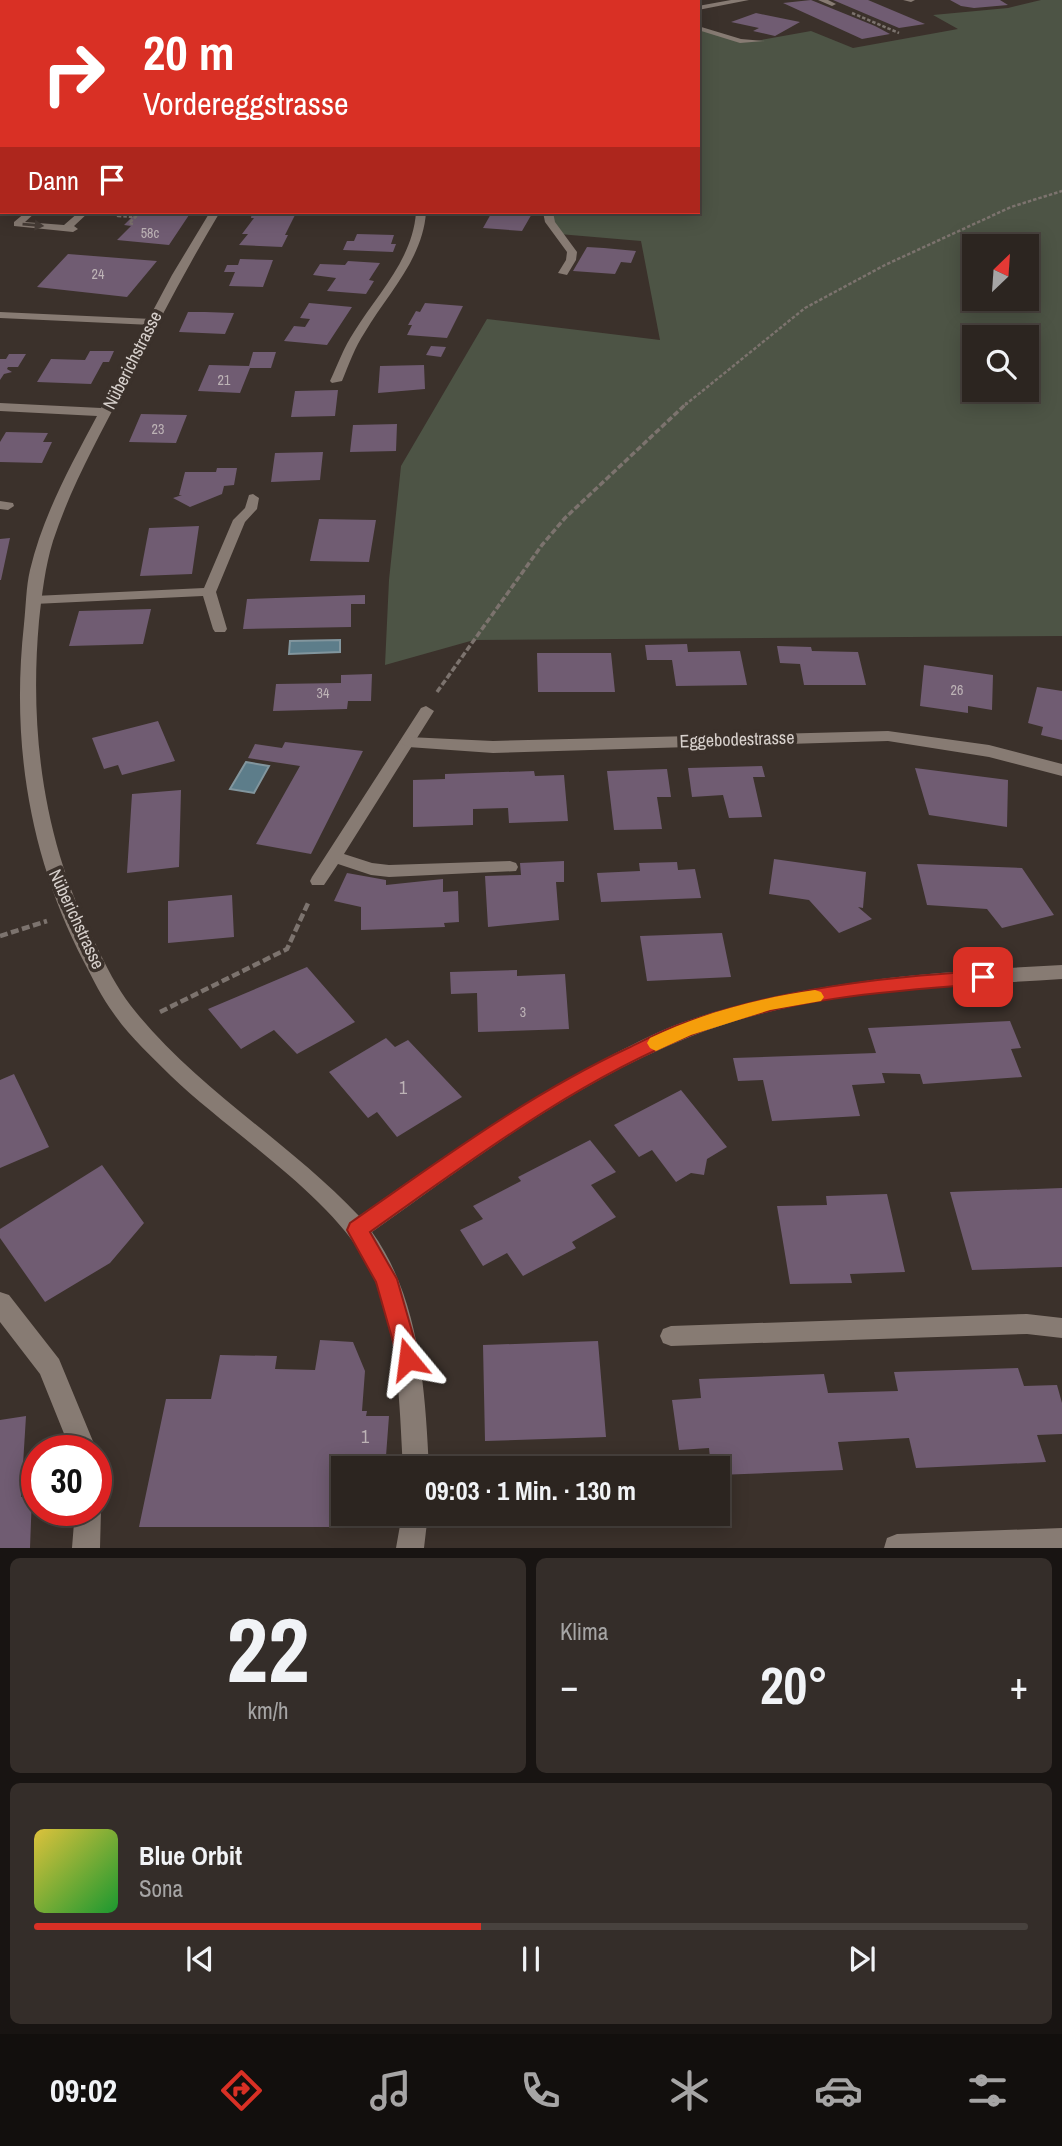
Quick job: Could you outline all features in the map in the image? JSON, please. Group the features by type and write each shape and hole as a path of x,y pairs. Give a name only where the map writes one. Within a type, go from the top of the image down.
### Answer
{"street":[{"path":"700,8 745,0"},
{"name":"Nüberichstrasse","path":"214,214 169,287 106,412 58,513 38,566 28,646 27,725 39,807 54,872 71,912 118,1003 180,1072 281,1157 357,1230 386,1279 408,1359 415,1456"},
{"path":"0,407 106,412"},
{"name":"Eggebodestrasse","path":"408,742 493,747 888,736 989,751 1062,770"},
{"path":"357,1230 496,1132 591,1074 685,1030 770,1003 905,982 1062,972"},
{"path":"0,1303 50,1367 78,1435"},
{"path":"86,1548 87,1526"},
{"path":"410,1548 413,1526"},
{"path":"897,1548 1062,1542"}],"lane":[{"path":"822,0 832,4"},
{"path":"700,27 740,41 761,41"},
{"path":"29,214 17,224 70,229 82,214"},
{"path":"336,381 358,333 416,242 421,214"},
{"path":"548,214 550,222 572,251 571,260 562,273"},
{"path":"0,314 152,322"},
{"path":"220,629 209,592 239,520 251,509 253,498"},
{"path":"34,600 209,592"},
{"path":"318,881 426,711"},
{"path":"335,857 371,869 388,870 510,867"},
{"path":"671,1335 1027,1324 1062,1328"}],"path":[{"path":"832,4 899,33"},
{"path":"426,711 437,691 542,545 565,519 696,395 805,307 885,265 1011,207 1062,191"},
{"path":"120,214 118,216 135,217"},
{"path":"133,224 129,223 139,214"},
{"path":"136,1023 287,949 318,881"},
{"path":"0,936 71,912"}],"green space":[{"path":"1041,0 1062,0 1062,636 474,640 385,665 389,580 401,466 487,319 660,340 641,241 559,234 550,222 548,214 700,214 700,29 750,42 811,31 853,48 958,29 933,15 1008,8"}],"water":[{"path":"340,640 340,652 289,654 290,641"},
{"path":"246,762 269,766 254,793 230,789"}],"building":[{"path":"811,0 890,34 862,39 783,3"},
{"path":"833,0 868,0 925,24 899,28"},
{"path":"950,0 1000,0 1008,5 974,8 961,6"},
{"path":"756,13 800,22 775,36 753,31 759,28 731,22"},
{"path":"135,214 190,214 169,245 117,240 131,226 124,225"},
{"path":"252,214 295,215 282,247 239,245 248,234 242,234 254,218 251,218"},
{"path":"491,214 532,214 522,231 483,228"},
{"path":"357,234 394,235 391,244 396,244 393,252 343,250 347,241 354,241"},
{"path":"587,247 636,251 631,263 621,262 615,274 573,271"},
{"path":"68,254 157,261 127,297 37,287"},
{"path":"240,259 273,260 263,287 229,286 235,272 224,272 227,265 238,265"},
{"path":"348,261 380,263 369,280 374,281 366,294 327,291 336,278 313,275 320,264 345,265"},
{"path":"309,303 352,307 327,345 284,341 294,326 305,327 310,319 300,318"},
{"path":"425,303 463,306 447,338 407,335 412,325 408,325 416,311 420,312"},
{"path":"188,312 234,313 225,334 179,332"},
{"path":"431,346 446,347 441,357 426,355"},
{"path":"90,351 114,351 109,362 103,362 91,384 37,382 51,359 85,360"},
{"path":"253,352 276,352 271,368 250,368 240,393 198,391 209,365 249,366"},
{"path":"9,354 26,354 18,367 8,367 12,372 4,374 0,380 0,359 6,359"},
{"path":"424,365 425,389 378,393 380,366"},
{"path":"338,390 335,416 291,417 295,391"},
{"path":"141,414 187,415 176,443 129,442"},
{"path":"397,424 396,451 350,452 353,425"},
{"path":"6,432 48,433 43,442 52,442 42,463 0,462 0,442"},
{"path":"323,452 320,480 271,482 275,453"},
{"path":"217,468 237,468 234,485 224,486 222,494 190,507 173,498 182,495 179,495 185,472 216,472"},
{"path":"319,519 376,520 369,562 310,561"},
{"path":"199,526 192,574 140,576 149,528"},
{"path":"10,538 1,580 0,580 0,539"},
{"path":"365,595 365,604 351,604 351,627 243,629 247,599"},
{"path":"151,609 143,644 69,646 79,611"},
{"path":"687,644 688,652 740,651 747,685 676,686 672,660 647,660 645,645"},
{"path":"777,646 811,647 812,651 858,652 866,685 804,685 800,664 780,663"},
{"path":"537,653 611,653 615,692 538,692"},
{"path":"924,665 993,675 992,710 968,706 968,713 920,706"},
{"path":"372,674 371,701 348,701 347,709 273,711 276,684 341,683 341,675"},
{"path":"1037,687 1062,691 1062,740 1041,735 1043,727 1028,723"},
{"path":"158,721 175,761 122,775 118,765 104,769 92,738"},
{"path":"285,742 363,751 311,854 256,844 300,766 248,758 255,744 282,748"},
{"path":"762,766 765,777 753,777 762,817 729,818 723,795 692,797 688,768"},
{"path":"915,768 1008,780 1007,827 929,815"},
{"path":"667,769 671,797 657,797 662,829 614,830 607,771"},
{"path":"534,771 535,776 564,775 568,821 509,823 508,808 473,809 473,825 413,827 413,780 445,779 445,774"},
{"path":"181,790 179,867 127,873 132,794"},
{"path":"774,859 866,872 863,908 858,907 872,919 839,933 809,900 769,894"},
{"path":"564,861 564,882 556,882 559,920 488,927 485,876 521,875 520,863"},
{"path":"677,862 678,870 695,869 701,898 601,902 597,873 640,871 639,863"},
{"path":"917,864 1022,868 1054,915 1002,928 987,909 927,905"},
{"path":"347,873 386,880 386,885 443,879 443,892 458,891 459,922 444,923 445,927 361,930 361,907 334,901"},
{"path":"232,895 234,937 168,943 168,901"},
{"path":"722,933 731,977 647,981 640,936"},
{"path":"307,967 355,1022 297,1054 274,1030 241,1049 208,1009"},
{"path":"517,970 517,976 565,974 569,1029 478,1032 477,993 451,994 450,972"},
{"path":"1010,1021 1021,1048 1011,1049 1022,1077 923,1084 920,1074 882,1073 885,1083 852,1085 860,1116 772,1121 763,1080 738,1081 733,1058 876,1053 868,1028"},
{"path":"386,1038 395,1047 408,1040 462,1097 397,1137 377,1112 368,1118 329,1072"},
{"path":"14,1074 49,1147 0,1168 0,1080"},
{"path":"681,1090 727,1147 707,1159 704,1175 691,1173 676,1182 652,1150 639,1157 614,1125"},
{"path":"590,1140 616,1172 591,1185 616,1217 572,1242 576,1248 523,1276 507,1253 483,1266 460,1230 483,1219 473,1206 521,1181 518,1177"},
{"path":"102,1165 144,1223 110,1263 45,1302 0,1238 0,1229"},
{"path":"1062,1188 1062,1267 972,1270 950,1192"},
{"path":"887,1194 905,1272 850,1274 852,1283 790,1284 777,1206 827,1205 826,1196"},
{"path":"320,1340 353,1342 365,1371 362,1411 367,1411 366,1416 389,1416 386,1456 331,1456 331,1526 354,1527 139,1527 166,1399 211,1399 220,1355 277,1356 275,1369 315,1370"},
{"path":"598,1341 606,1437 485,1441 483,1345"},
{"path":"1018,1368 1024,1386 1057,1385 1062,1403 1062,1434 1037,1435 1046,1462 916,1468 909,1438 838,1442 843,1470 730,1475 730,1456 710,1456 709,1448 679,1450 672,1400 701,1398 699,1379 824,1374 828,1393 898,1391 894,1372"},
{"path":"26,1416 25,1435 21,1435 21,1526 31,1526 30,1548 0,1548 0,1420"}],"slow traffic":[{"path":"656,1043 685,1030 770,1003 815,997"}],"route":[{"path":"408,1359 386,1279 357,1230 496,1132 591,1074 685,1030 770,1003 905,982 983,977"}]}
